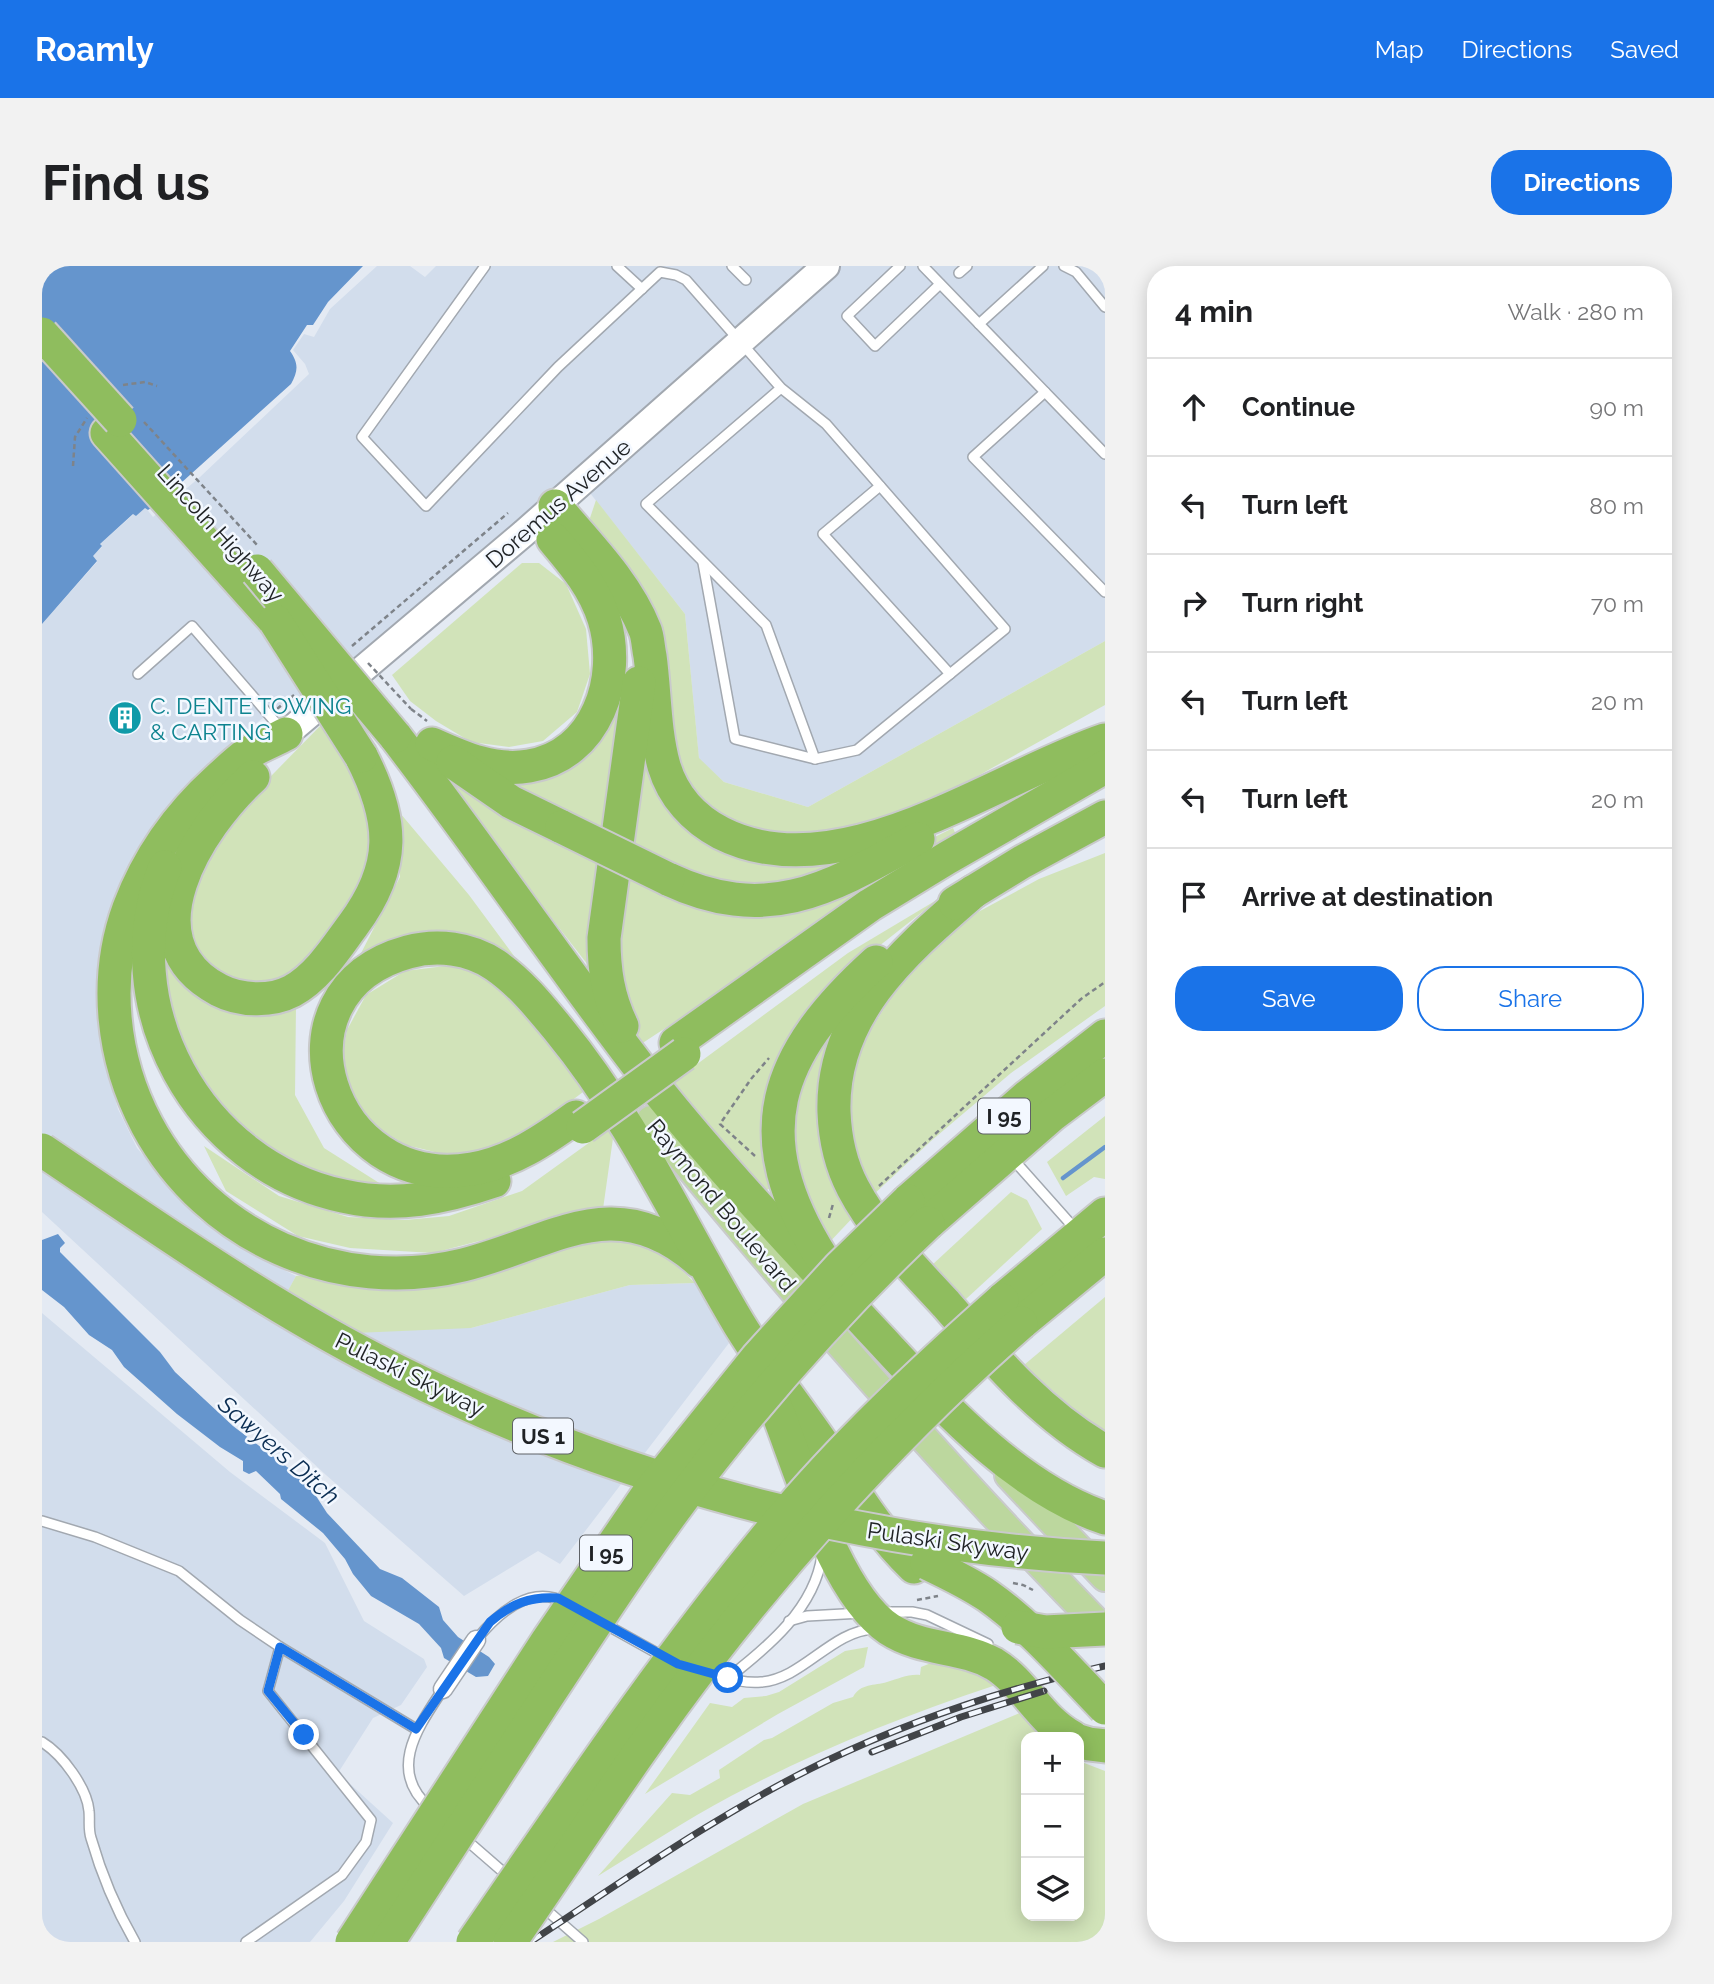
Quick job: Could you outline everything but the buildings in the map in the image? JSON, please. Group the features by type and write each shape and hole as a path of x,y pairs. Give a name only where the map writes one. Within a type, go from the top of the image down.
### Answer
{"highway":[{"name":"Lincoln Highway","path":"42,334 403,734"},
{"name":"Lincoln Highway","path":"42,363 275,621 403,734"},
{"path":"546,514 612,573 646,631 660,747 667,774 679,796 690,811 721,832 741,841 774,849 799,851 841,847 884,835 1002,785 1053,759 1105,740"},
{"path":"403,734 476,762 504,767 529,766 565,752 589,727 606,696 610,672 605,622 585,578 546,514"},
{"path":"629,600 637,646 639,687 604,924 604,965 611,1000 642,1070"},
{"path":"286,734 247,754 201,796 163,839 124,921 118,946 114,995 120,1051 136,1103 170,1161 207,1203 250,1234 282,1251 352,1270 391,1273 446,1268 584,1226 608,1223 631,1224 654,1231 684,1248 708,1269"},
{"path":"286,734 260,771 216,814 189,860 174,912 176,936 185,960 202,979 225,993 252,998 280,995 301,985 320,968 366,907"},
{"path":"403,734 496,792 562,827 668,879 706,895 734,900 768,901 799,896 831,886 962,814 1002,785"},
{"path":"403,734 379,799 386,837 382,874 348,951 318,1006 311,1028 310,1064 313,1086 321,1109 333,1129 348,1147 371,1165 425,1185 472,1188"},
{"name":"Raymond Boulevard","path":"403,734 642,1070 734,1179 963,1427"},
{"name":"Raymond Boulevard","path":"403,734 651,1120"},
{"path":"201,796 163,874 152,917 148,961 154,1007 168,1052 197,1103 217,1126 253,1156 279,1172 326,1192 392,1202 433,1199 472,1188 528,1166 580,1122 861,911 1105,767"},
{"path":"680,1049 831,947 944,877 1013,845 1105,817"},
{"path":"863,1320 820,1255 794,1204 780,1160 778,1115 787,1076 806,1039 824,1014 848,989 922,925 973,892 1105,817"},
{"path":"973,892 906,951 883,978 856,1017 845,1043 835,1086 835,1127 847,1202 891,1242 1003,1367 1064,1423 1105,1451"},
{"path":"580,1122 524,1152 488,1166 447,1171 405,1162 369,1142 350,1123 337,1102 330,1081 326,1049 334,1014 362,975 387,959 426,948 448,949 479,956 495,965 522,988 601,1086 648,1160 741,1326 877,1524 921,1565 966,1583 1002,1606 1105,1708"},
{"name":"I 95","path":"388,1942 600,1616 726,1442 801,1353 860,1290 918,1212 1027,1096 1105,1036"},
{"name":"I 95","path":"352,1942 554,1630 665,1471 783,1328 848,1259 1007,1153 1105,1075"},
{"path":"651,1120 692,1199 930,1583 951,1598 1000,1622 1045,1632 1105,1630"},
{"name":"Pulaski Skyway","path":"42,1150 250,1288 323,1331 395,1370 553,1440 714,1494 864,1530 965,1547 1105,1558"},
{"name":"Pulaski Skyway","path":"42,1173 254,1314 355,1372 457,1423 564,1467 667,1503 778,1533 921,1565 1105,1579"},
{"path":"473,1942 683,1642 776,1526 886,1407 1011,1311 1096,1234"},
{"path":"510,1942 662,1721 772,1578 888,1447 964,1373 1011,1311"},
{"path":"741,1326 784,1427 822,1530 849,1585 878,1620 920,1644 971,1654 993,1664 1014,1680 1050,1722 1065,1732"},
{"path":"963,1427 1051,1492 1105,1518"},
{"path":"1084,1742 1105,1746"}],"main road":[{"name":"Doremus Avenue","path":"286,734 546,514 826,266"},
{"name":"Raymond Boulevard","path":"651,1120 832,1335 1044,1568 1105,1630"},
{"name":"Raymond Boulevard","path":"963,1427 1105,1579"}],"street":[{"path":"443,1689 476,1640"}],"lane":[{"path":"485,266 362,437 426,506 558,367 664,269 686,281 781,388 826,424 1005,629 857,750 815,759 735,739 703,561"},
{"path":"617,266 642,289"},
{"path":"732,266 746,280"},
{"path":"900,266 847,316 875,346 940,284"},
{"path":"923,266 1105,453"},
{"path":"959,273 967,266"},
{"path":"979,324 1043,266"},
{"path":"1064,266 1076,272 1105,306"},
{"path":"781,388 646,504 766,625 815,759"},
{"path":"1045,392 973,457 1105,592"},
{"path":"880,486 823,534 950,674"},
{"path":"138,674 192,626 286,734"},
{"path":"1007,1153 1096,1234"},
{"path":"42,1521 95,1537 179,1571 240,1620 280,1647 416,1729"},
{"path":"728,1678 789,1621 807,1599 816,1581 822,1556 822,1530"},
{"path":"476,1640 505,1609 524,1601 540,1597 558,1598 582,1612"},
{"path":"690,1668 728,1678 753,1682 768,1681 878,1620 905,1611 922,1613 996,1648"},
{"path":"789,1621 816,1615 878,1620"},
{"path":"593,1618 678,1664"},
{"path":"246,1942 342,1875 366,1842 371,1820 268,1691 280,1647"},
{"path":"443,1689 416,1729 410,1748 412,1784 425,1804 520,1887"},
{"path":"42,1742 53,1749 84,1790 89,1811 89,1835 135,1942"},
{"path":"530,1896 583,1942"}],"path":[{"path":"820,1255 847,1202 1081,999 1105,982"}],"shaded area":[{"path":"377,266 410,266 425,277 436,266 1105,266 1105,641 808,807 724,782 699,759 685,614 579,479 309,718 289,698 236,739 162,813 134,858 105,929 98,993 105,1061 118,1109 137,1148 200,1220 248,1252 296,1276 286,1295 471,1328 630,1285 695,1283 729,1343 560,1564 538,1551 464,1596 326,1475 42,1212 42,624 97,562 92,556 102,547 100,544 145,507 153,517 200,477 309,374 305,364 293,350 304,334 314,337 330,309"},
{"path":"42,1313 230,1472 325,1543 364,1621 424,1659 427,1667 401,1705 373,1718 338,1773 393,1823 344,1901 310,1942 42,1942"}],"green space":[{"path":"596,500 685,614 699,758 724,782 808,807 1105,641 1105,705 940,797 866,825 794,835 736,825 691,789 669,746 590,518"},
{"path":"522,563 539,563 566,584 586,629 590,674 577,712 543,741 509,747 471,742 410,701 392,675"},
{"path":"620,656 628,657 606,832 502,778 579,759 605,735 618,697"},
{"path":"323,723 361,782 372,839 364,881 297,974 249,986 218,976 194,949 187,886 223,825"},
{"path":"641,725 674,809 853,854 804,883 747,887 698,876 627,844"},
{"path":"437,771 599,858 588,965"},
{"path":"400,813 469,895 537,987 463,943 357,961 400,877"},
{"path":"953,828 957,837 635,1048 614,956 628,871 795,906"},
{"path":"1105,853 1105,1006 1011,1073 872,1196 863,1176 849,1127 855,1055 905,975 967,918 1039,879"},
{"path":"940,898 850,969 787,1048 776,1184 764,1192 666,1087 848,953"},
{"path":"162,942 175,968 296,1005 295,1095 324,1148 395,1193 335,1184 227,1124 177,1056"},
{"path":"453,965 485,977 541,1032 583,1092 533,1130 473,1153 439,1153 406,1145 363,1119 341,1064 347,1030 366,995 405,971"},
{"path":"835,1027 857,1213 826,1246 793,1161 798,1080"},
{"path":"1105,1116 1105,1179 1094,1177 1066,1196 1047,1162"},
{"path":"615,1124 603,1209 433,1253 350,1248 298,1236 226,1191 204,1146 279,1196 348,1217 405,1220 449,1216 522,1191"},
{"path":"1011,1192 1027,1200 1042,1229 966,1299 932,1265"},
{"path":"624,1235 662,1255 695,1283 630,1285 471,1328 355,1333 285,1296 296,1276 310,1274 428,1284"},
{"path":"1105,1297 1105,1437 1024,1365"},
{"path":"868,1647 864,1667 778,1714 645,1794 710,1703 732,1707 744,1698 779,1692 845,1651"},
{"path":"936,1661 1001,1680 993,1686 860,1735 795,1764 697,1815 598,1876 672,1793 690,1795 720,1778 719,1770 764,1740 833,1703 853,1697 864,1687 920,1675 921,1667"},
{"path":"1027,1710 1048,1732 1021,1732 1021,1921 1084,1921 1084,1763 1105,1771 1105,1942 553,1942 803,1804"}],"water":[{"path":"42,266 363,266 328,302 313,325 307,325 290,351 296,368 291,384 161,501 148,510 145,508 136,516 133,514 100,544 102,546 93,556 97,561 42,624"},
{"path":"58,1234 65,1243 60,1252 160,1352 175,1372 233,1426 307,1482 327,1513 380,1569 402,1578 439,1607 443,1620 458,1637 489,1657 495,1664 488,1676 476,1677 444,1658 441,1648 419,1624 371,1596 323,1533 281,1499 280,1494 256,1471 249,1474 243,1471 243,1461 177,1414 124,1367 112,1350 89,1335 64,1307 42,1290 42,1240"}],"waterway":[{"path":"1063,1178 1105,1147"}],"railway":[{"path":"530,1942 711,1824 824,1762 892,1732 962,1706 1105,1666"},
{"path":"872,1752 961,1717 1044,1691"}],"place":[{"name":"C. DENTE TOWING & CARTING","path":"125,718"}],"route":[{"path":"304,1735 268,1691 280,1647 416,1729 490,1622 505,1609 540,1597 558,1598 678,1664 728,1678"}],"water label":[{"name":"Sawyers Ditch","path":"279,1450"}]}
